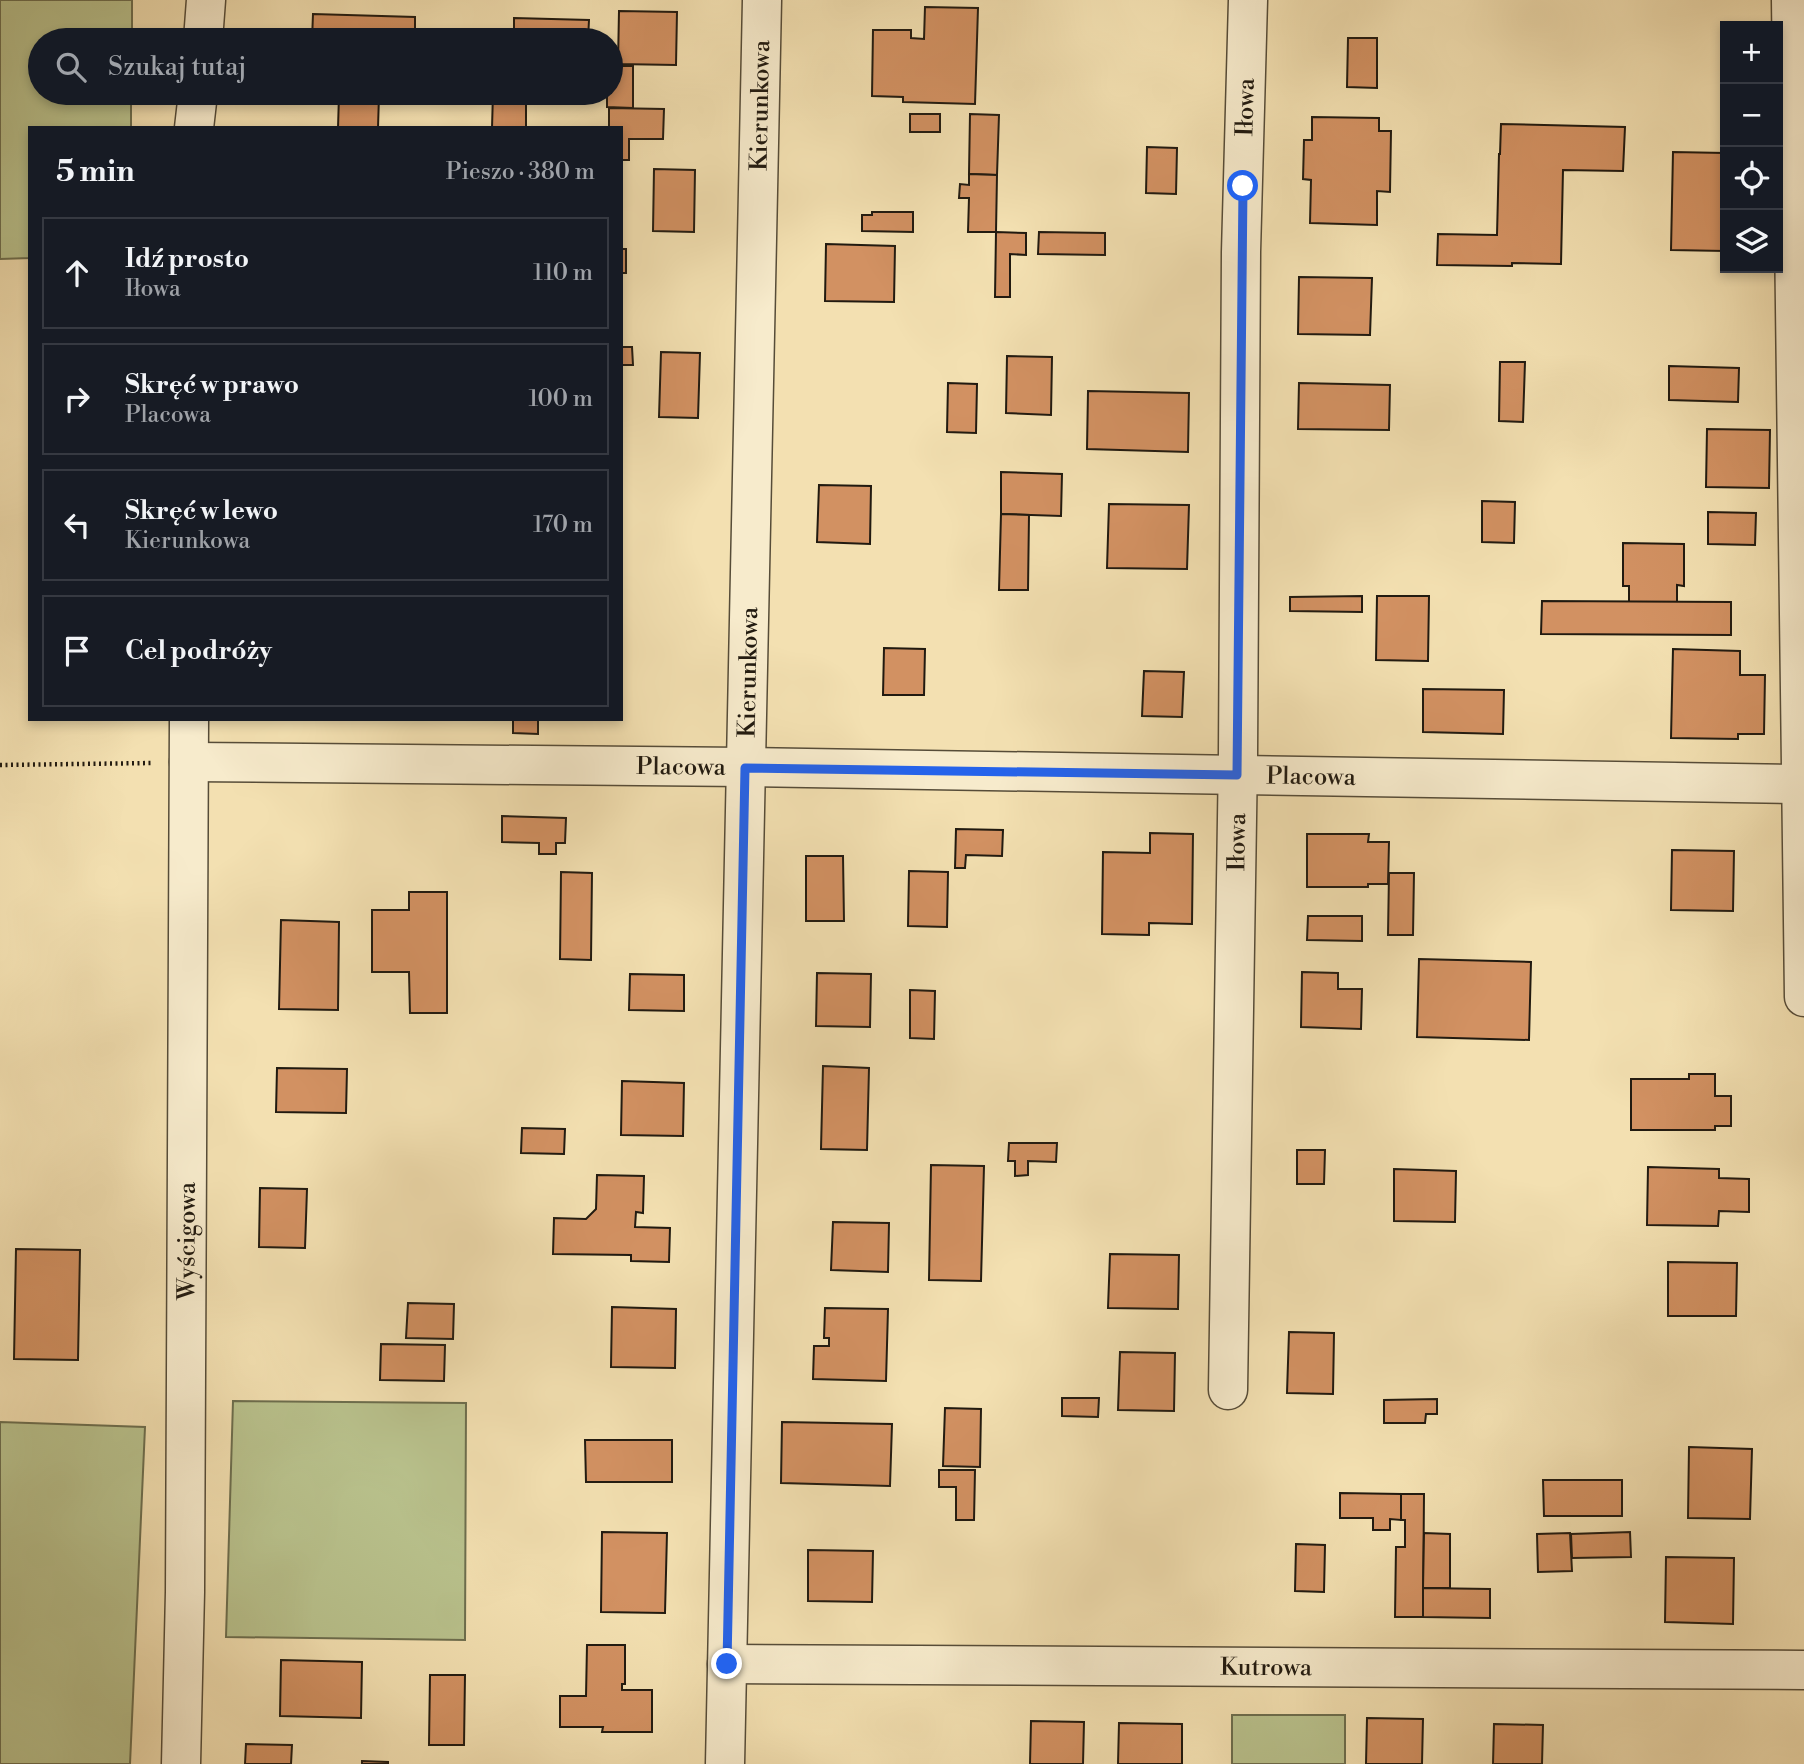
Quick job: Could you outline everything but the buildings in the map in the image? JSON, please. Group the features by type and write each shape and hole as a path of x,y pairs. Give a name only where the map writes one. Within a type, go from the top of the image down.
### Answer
{"street":[{"path":"203,28 206,0"},
{"name":"Kierunkowa","path":"725,1764 761,0"},
{"name":"Iłowa","path":"1228,1390 1241,252 1248,0"},
{"path":"1791,0 1802,590 1804,998"},
{"path":"194,126 197,105"},
{"name":"Wyścigowa","path":"181,1764 185,1578 189,721"},
{"name":"Placowa","path":"189,762 1801,784"},
{"name":"Kutrowa","path":"727,1664 1804,1670"}],"path":[{"path":"0,765 189,762"}],"green space":[{"path":"0,0 132,0 132,28 28,28 28,105 131,105 131,126 28,126 28,258 0,259"},
{"path":"233,1401 466,1403 465,1640 226,1637"},
{"path":"0,1422 145,1427 130,1764 0,1764"},
{"path":"1232,1715 1345,1715 1345,1764 1232,1764"}],"route":[{"path":"727,1664 745,768 1237,775 1243,186"}]}
